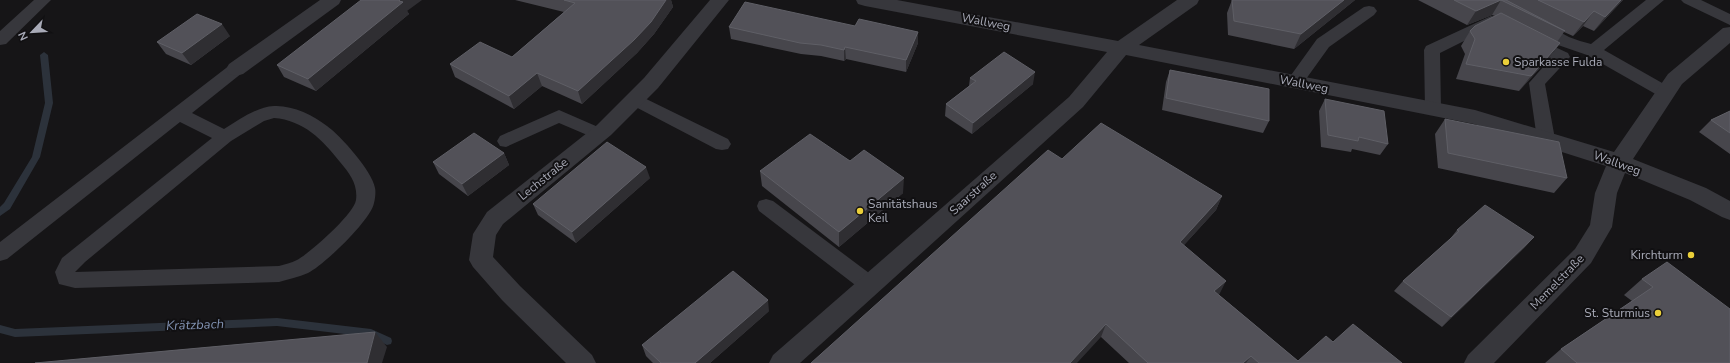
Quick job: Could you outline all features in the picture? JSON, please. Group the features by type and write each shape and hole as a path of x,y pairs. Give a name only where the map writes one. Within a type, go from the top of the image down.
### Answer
{"street":[{"path":"236,69 332,0"},
{"name":"Lechstraße","path":"582,363 511,294 481,260 484,234 495,218 599,134 634,100 651,83 720,0"},
{"name":"Wallweg","path":"865,0 1475,117 1619,162 1698,194 1730,211"},
{"name":"Saarstraße","path":"782,363 1076,102 1121,48 1190,0"},
{"name":"Memelstraße","path":"1477,363 1583,256 1601,227 1606,193 1619,162 1665,92 1675,79 1730,33"}],"lane":[{"path":"0,40 43,0"},
{"path":"1593,51 1656,0"},
{"path":"1690,0 1730,20"},
{"path":"1295,82 1323,43 1369,11"},
{"path":"1433,109 1432,50 1491,21 1564,41 1593,51 1665,92"},
{"path":"1516,28 1562,57 1537,83 1546,140"},
{"path":"0,252 180,114 236,69"},
{"path":"634,100 722,144"},
{"path":"273,112 287,113 302,119 321,130 334,142 359,173 366,188 365,204 347,228 325,251 302,268 279,274 75,280 66,278 65,272 69,264 78,256 225,137 258,117 273,112"},
{"path":"180,114 225,137"},
{"path":"506,141 559,116 599,134"},
{"path":"766,206 870,285"}],"building":[{"path":"361,0 400,0 399,1 403,2 308,79 277,65"},
{"path":"564,0 666,0 651,22 634,40 578,91 537,73 509,96 450,64 480,42 512,57 575,3"},
{"path":"1232,0 1344,0 1301,34 1234,21"},
{"path":"1454,0 1501,0 1476,11"},
{"path":"1501,0 1506,0 1565,31"},
{"path":"1538,0 1621,0 1605,17 1594,11 1584,22"},
{"path":"745,2 855,26 859,19 918,32 906,60 845,47 844,50 821,45 800,43 729,27"},
{"path":"1501,13 1560,43 1531,76 1466,64 1475,39 1470,31 1475,26"},
{"path":"197,14 222,24 182,53 157,42"},
{"path":"1004,52 1035,72 973,123 946,104 976,81 970,78"},
{"path":"1170,70 1269,89 1269,121 1166,98"},
{"path":"1325,99 1384,111 1388,144 1359,137 1358,141 1328,135"},
{"path":"1730,111 1730,133 1711,120"},
{"path":"1445,119 1559,142 1567,178 1448,153"},
{"path":"1101,123 1222,196 1180,242 1226,281 1214,291 1298,361 1326,336 1333,342 1353,324 1402,363 1259,363 1251,356 1243,363 1148,363 1106,324 1070,363 811,363 1048,150 1062,159"},
{"path":"474,133 504,153 462,184 433,162"},
{"path":"810,134 850,161 864,150 904,178 839,232 760,171"},
{"path":"607,142 646,167 572,232 533,204"},
{"path":"1485,205 1534,237 1451,317 1403,281 1459,231 1457,230"},
{"name":"St. Sturmius","path":"1667,262 1730,309 1730,363 1577,363 1561,349 1653,287 1642,279"},
{"path":"733,271 768,300 695,363 661,363 642,345"},
{"path":"375,332 367,363 35,363"}],"waterway":[{"name":"Krätzbach","path":"0,212 7,206 36,157 49,103 44,55"},
{"name":"Krätzbach","path":"0,329 15,333 277,322 371,333 387,341"}],"place":[{"name":"Sparkasse Fulda","path":"1506,62"},
{"name":"Sanitätshaus Keil","path":"860,211"},
{"name":"Kirchturm","path":"1691,255"},
{"name":"St. Sturmius","path":"1658,313"}]}
